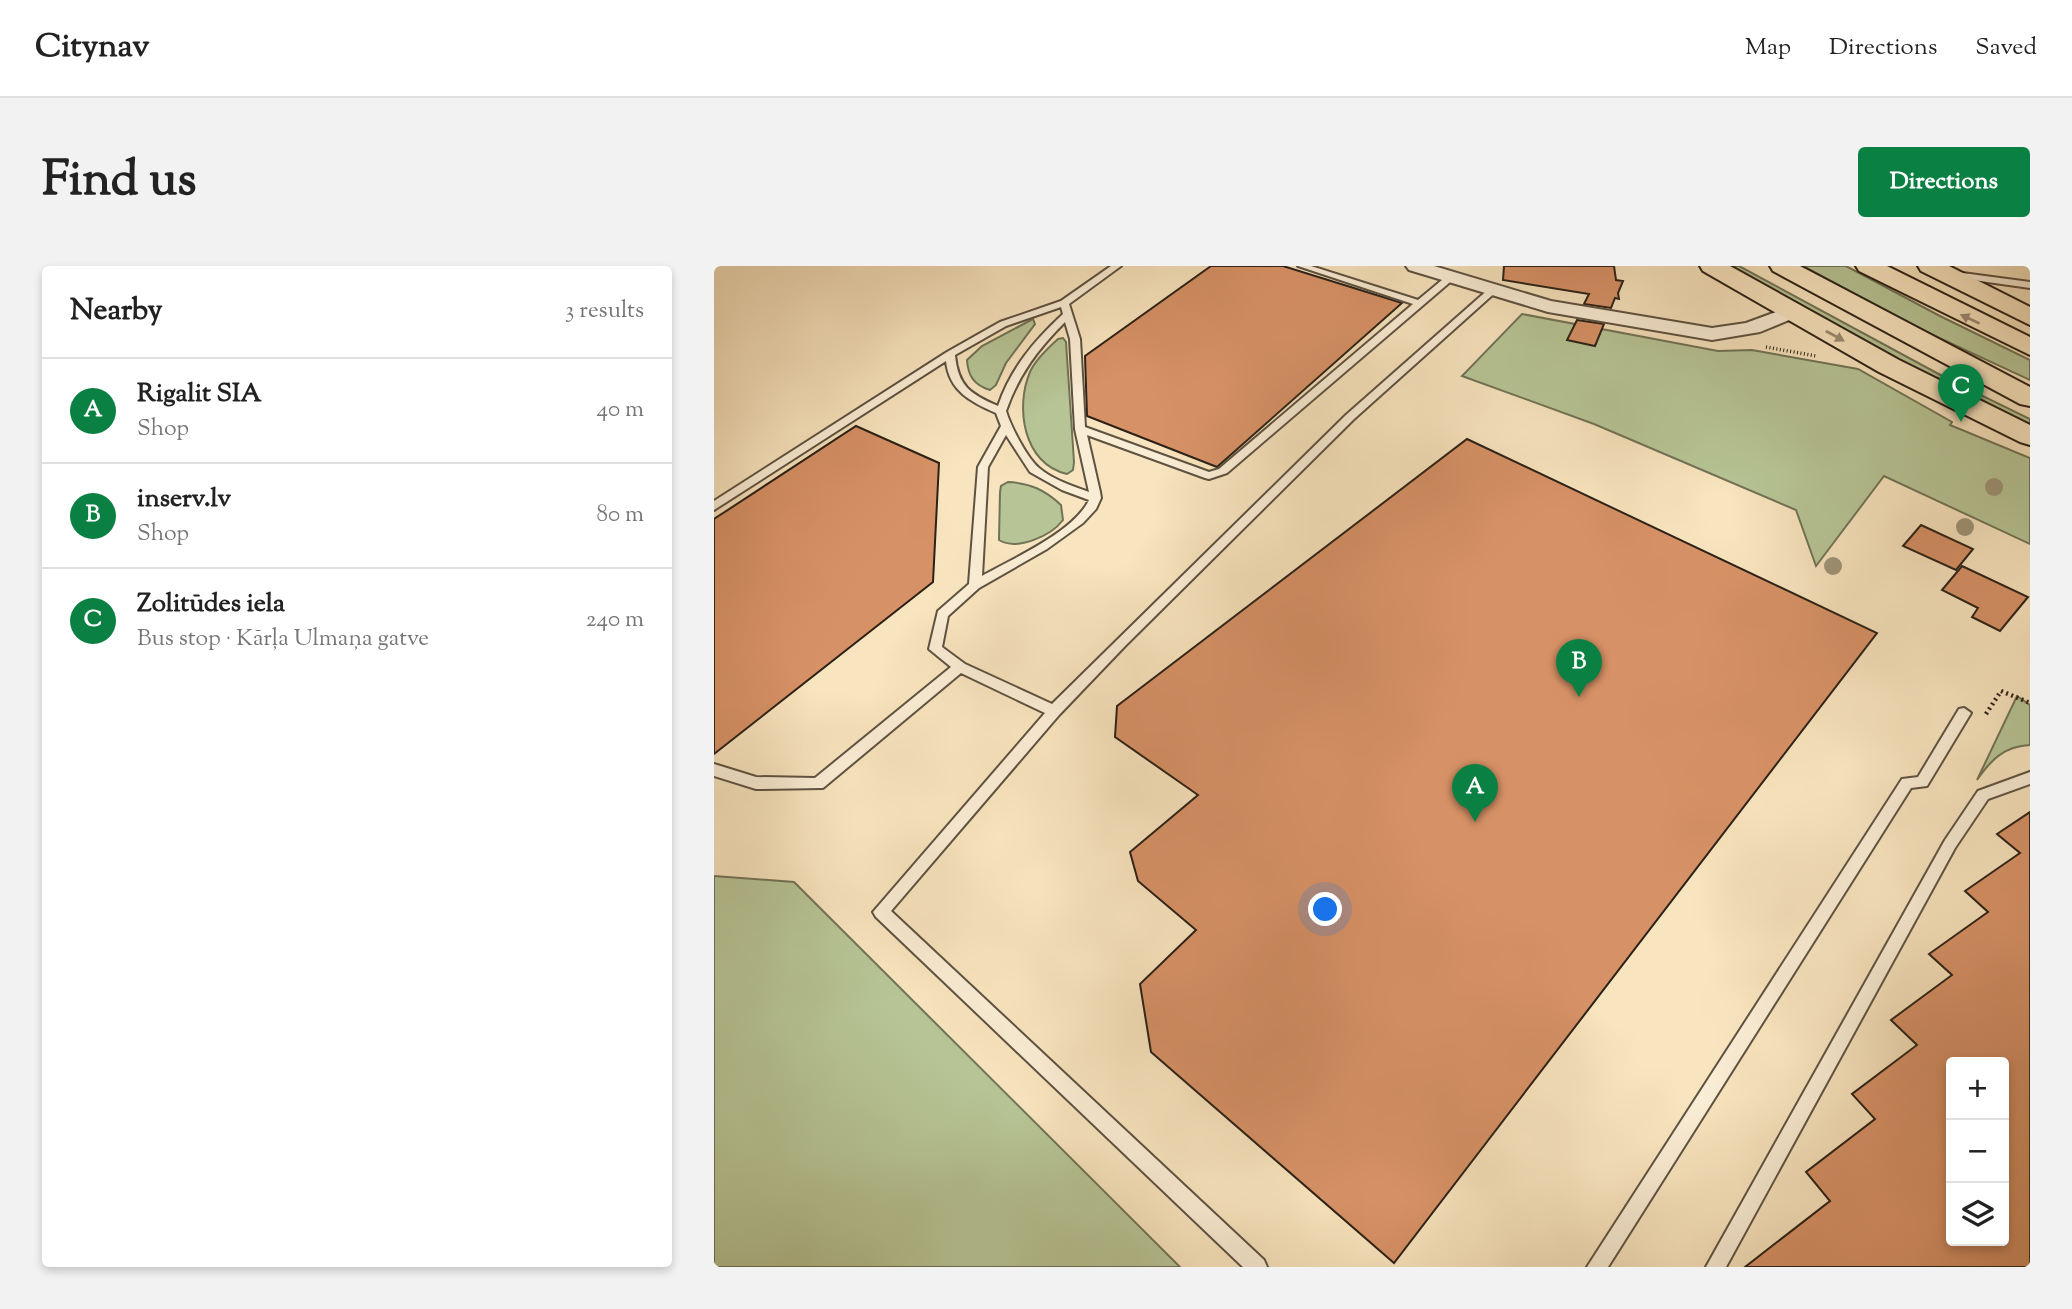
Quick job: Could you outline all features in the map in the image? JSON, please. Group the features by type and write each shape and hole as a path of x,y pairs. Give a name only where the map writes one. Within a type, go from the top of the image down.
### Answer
{"highway":[{"path":"1712,266 1889,366 2030,436"},
{"path":"1747,266 1828,311 1882,333 1937,350"},
{"path":"1782,266 2030,398"},
{"path":"1867,266 2030,347"},
{"path":"1934,268 2030,317"}],"street":[{"path":"1415,266 1444,272 1548,306 1712,334 1734,333 1761,327 1792,312"}],"lane":[{"path":"1095,498 1066,488 1034,470 1006,426 1000,411 1012,377 1031,350 1066,308 1117,266"},
{"path":"1302,266 1421,304"},
{"path":"1981,279 1992,266"},
{"path":"1934,268 1981,279 2030,285"},
{"path":"1080,429 1195,472 1216,474 1421,304 1444,272"},
{"path":"1256,1267 881,912 1054,711 1350,416 1493,290"},
{"path":"714,506 950,354 1003,324 1066,308"},
{"path":"1054,711 960,667 935,649 942,614 975,585 1071,528 1089,512 1095,498 1080,429 1075,339 1066,308"},
{"path":"950,354 950,373 968,397 1000,411"},
{"path":"975,585 983,467 1006,426"},
{"path":"714,771 756,783 818,783 960,667"},
{"path":"1597,1267 1907,783 1922,782 1964,713"},
{"path":"1716,1267 1950,844 1983,795 2030,778"}],"path":[{"path":"1964,713 1984,717 2001,691 2030,703"}],"green space":[{"path":"1722,266 1739,266 1946,378 2030,419 2030,429 1952,390"},
{"path":"1803,266 1846,266 2030,360 2030,380 1920,329"},
{"path":"1522,314 1718,351 1752,350 1858,369 1952,422 1950,425 2030,458 2030,544 1884,476 1816,566 1796,510 1594,424 1462,376"},
{"path":"1033,319 1035,324 1006,363 996,385 990,390 976,383 970,375 967,360 982,346"},
{"path":"1063,338 1066,342 1074,462 1073,470 1067,474 1052,468 1032,447 1026,432 1023,401 1032,368 1050,346"},
{"path":"1008,482 1037,488 1049,495 1061,505 1063,520 1042,536 1024,543 1006,543 999,540 1000,492 1001,486"},
{"path":"2017,696 2030,705 2030,745 2005,751 1977,780"},
{"path":"714,876 794,882 1180,1267 714,1267"}],"building":[{"path":"1211,266 1283,266 1402,303 1217,467 1087,416 1085,356"},
{"path":"1504,266 1614,266 1616,280 1623,281 1618,293 1619,299 1615,298 1611,308 1584,304 1589,294 1503,280"},
{"path":"1577,320 1604,324 1595,346 1567,340"},
{"path":"856,426 939,463 933,582 714,754 714,519"},
{"path":"1467,439 1877,633 1394,1263 1151,1052 1140,984 1196,930 1138,881 1130,852 1198,795 1115,737 1117,706"},
{"path":"1921,525 1973,549 1956,570 1903,546"},
{"path":"1962,566 2028,597 2000,631 1972,617 1978,608 1942,590"},
{"path":"2030,812 2030,1267 1745,1267 1830,1201 1806,1172 1875,1119 1852,1094 1917,1045 1891,1020 1952,975 1929,954 1988,912 1965,891 2020,853 1997,834"}],"place":[{"name":"Zolitūdes iela","path":"1961,422"},
{"name":"inserv.lv","path":"1579,697"},
{"name":"Rigalit SIA","path":"1475,822"}]}
